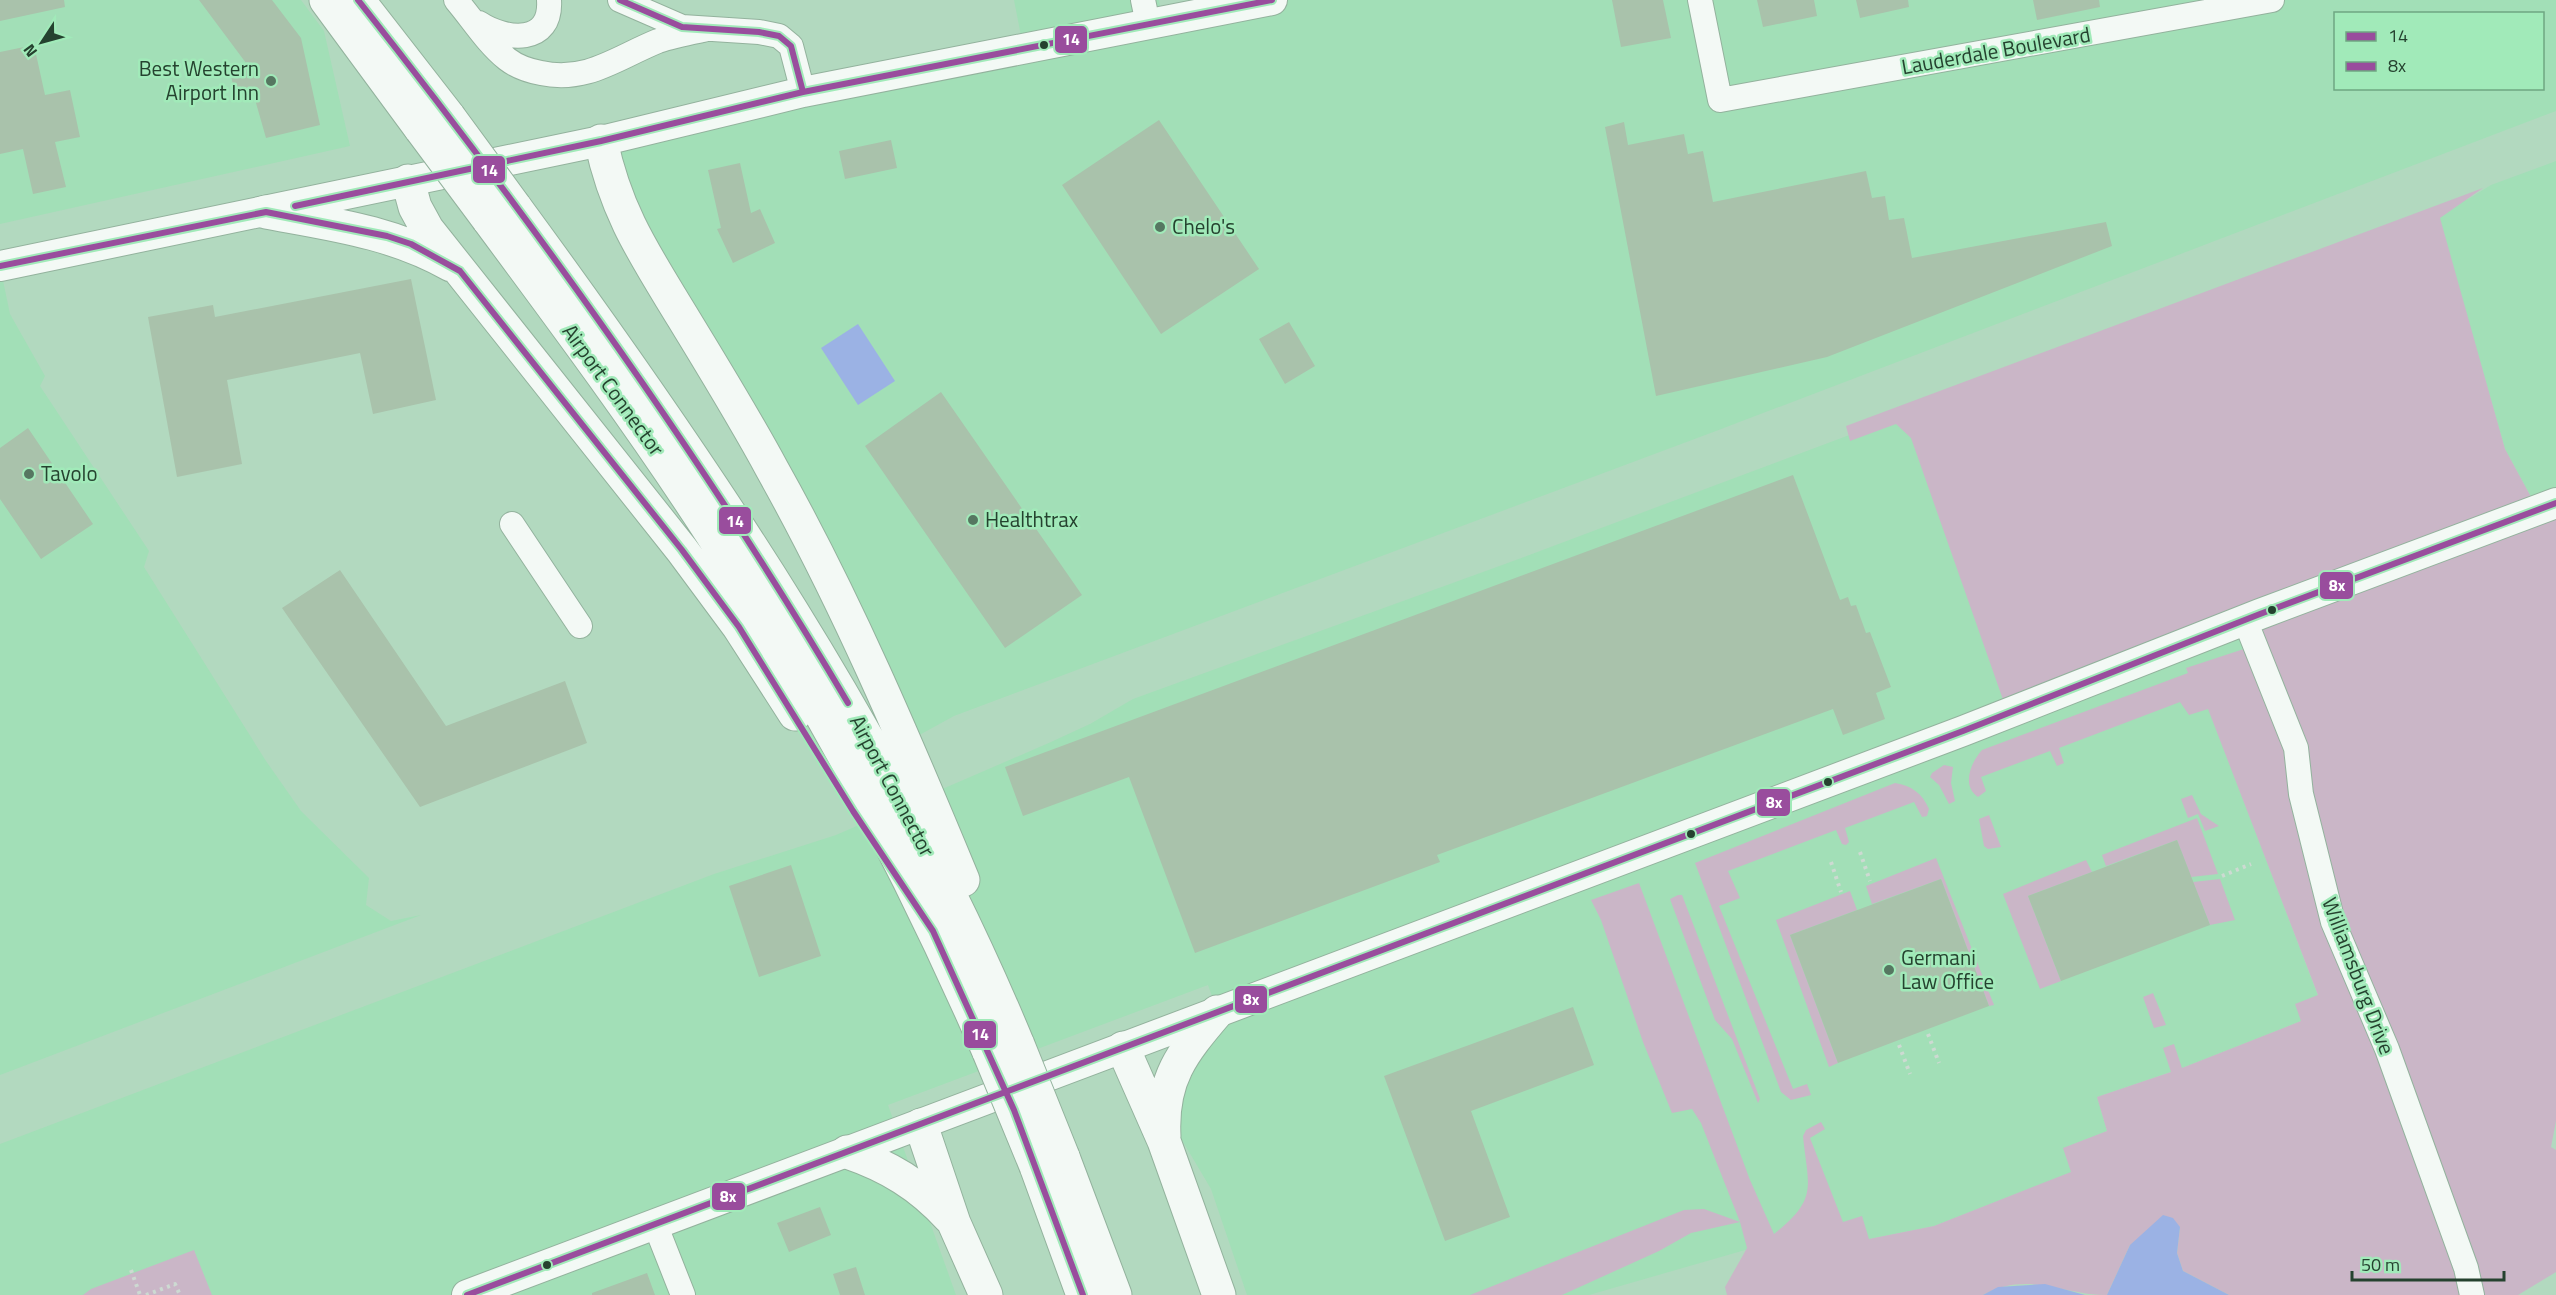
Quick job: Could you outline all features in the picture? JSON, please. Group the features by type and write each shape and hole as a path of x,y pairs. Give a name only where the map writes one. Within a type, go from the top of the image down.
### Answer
{"highway":[{"name":"Airport Connector","path":"326,0 435,123 502,213 755,603 840,744 892,810"},
{"name":"Airport Connector","path":"358,0 404,57 435,123"},
{"path":"370,0 404,57"},
{"path":"601,141 614,193 630,231 785,491 839,597 895,717 892,810 933,931 1005,1040"},
{"path":"408,181 421,218 460,271 711,589 761,660 840,744"},
{"path":"266,212 387,236 411,244 460,271"},
{"path":"892,810 971,898 1005,1040 1050,1162 1115,1295"},
{"path":"1164,1141 1164,1108 1173,1071 1185,1051 1217,1012"},
{"path":"1123,1048 1164,1141 1218,1295"},
{"path":"921,1125 954,1222 986,1295"},
{"path":"847,1152 884,1165 910,1181 954,1222"},
{"path":"1050,1162 1083,1295"}],"main road":[{"path":"0,266 601,141 1145,12 1272,0"},
{"path":"467,1295 1977,725 2245,620 2556,503"}],"street":[{"path":"459,4 480,24 498,34 516,37 536,31 547,18 549,0"},
{"path":"620,0 664,21 703,30 759,32 779,36 791,46 803,92"},
{"name":"Lauderdale Boulevard","path":"1700,0 1720,100 2272,0"},
{"path":"459,4 495,48 509,61 532,71 558,76 578,75 602,68 658,41 703,30"},
{"path":"512,524 580,626"},
{"name":"Williamsburg Drive","path":"2245,620 2296,748 2301,794 2333,922 2387,1049 2463,1258 2472,1295"},
{"path":"655,1224 683,1295"}],"path":[{"path":"1860,852 1870,881"},
{"path":"1831,862 1841,892"},
{"path":"2222,876 2251,864"},
{"path":"1928,1034 1939,1063"},
{"path":"1899,1045 1910,1074"},
{"path":"131,1270 140,1295"},
{"path":"146,1295 175,1284 180,1295"}],"shaded area":[{"path":"0,0 301,0 324,31 350,146 0,224"},
{"path":"1014,0 1159,0 1162,17 1262,0 2556,0 2556,111 1716,431 954,716 912,739 633,228 617,130 1022,41"},
{"path":"2556,161 2556,501 2537,508 2505,449 2440,221 2253,646 2186,669 2201,689 2318,996 2301,1021 2182,1068 2097,1097 2107,1131 2064,1148 2072,1172 1934,1226 1869,1239 1773,1242 1589,1295 1247,1295 1211,1189 1176,1130 1173,1094 1220,1019 1208,985 888,1105 956,1295 0,1295 0,1144 714,874 836,835 1051,742 1090,724 1133,699 1505,564 2100,341 2470,198 2491,185"},
{"path":"2483,188 2440,218 2505,449 2537,508 2007,711 1911,438 1896,424 1850,441 1846,426"},
{"path":"0,266 10,314 45,376 40,386 149,551 144,567 266,761 301,811 369,878 366,905 391,921 421,915 0,1075"},
{"path":"2556,506 2556,1121 2551,1147 2556,1150 2556,1272 2518,1295 2229,1295 2183,1271 2177,1253 2180,1227 2130,1245 2107,1295 2015,1284 1983,1295 1727,1295 1725,1287 1747,1248 1740,1222 1701,1123 1692,1109 1672,1113 1643,1042 1601,920 1591,900 1639,883 1750,1180 1774,1234 1798,1211 1804,1201 1808,1180 1803,1136 1806,1130 1821,1122 1825,1129 1810,1138 1843,1222 1862,1216 1869,1239 1934,1226 2071,1172 2063,1148 2107,1131 2097,1097 2171,1072 2163,1048 2174,1044 2182,1068 2301,1021 2295,1004 2318,995 2208,709 2189,715 2180,702 2059,748 2064,763 2057,766 2050,751 1981,777 1986,791 1978,797 1970,787 1969,780 1971,767 1978,755 1982,750 2188,673 2186,668 2253,646 2246,621"},
{"path":"1944,765 1953,767 1951,783 1955,801 1949,804 1939,785 1930,777"},
{"path":"1895,783 1911,788 1920,795 1929,809 1927,816 1922,817 1914,802 1845,828 1849,842 1846,845 1842,844 1836,830 1728,871 1740,898 1719,906 1793,1089 1807,1084 1811,1095 1791,1100 1781,1092 1695,863"},
{"path":"2192,795 2201,814 2219,826 2205,831 2198,814 2188,818 2181,799"},
{"path":"1989,815 2001,847 1988,849 1984,846 1979,819"},
{"path":"2197,818 2218,874 2191,877 2177,840 2106,866 2102,855"},
{"path":"1936,858 1994,1005 1989,1006 1941,879 1872,904 1866,886"},
{"path":"2086,860 2092,872 2028,896 2061,981 2040,989 2003,894"},
{"path":"2220,879 2235,920 2210,925 2193,882"},
{"path":"1850,891 1857,910 1790,935 1838,1063 1829,1067 1776,920"},
{"path":"1682,895 1760,1099 1758,1103 1732,1039 1715,1020 1670,899"},
{"path":"2153,993 2166,1025 2154,1028 2143,997"},
{"path":"1704,1209 1740,1222 1691,1233 1659,1251 1562,1295 1470,1295 1684,1210"},
{"path":"194,1250 212,1295 83,1295 91,1289"}],"water":[{"path":"858,324 895,381 858,405 821,348"},
{"path":"2163,1215 2173,1218 2180,1227 2177,1253 2183,1271 2229,1295 2107,1295 2130,1245"},
{"path":"2045,1284 2085,1295 1983,1295 1998,1287"}],"building":[{"path":"0,0 64,0 65,7 0,21"},
{"name":"Best Western Airport Inn","path":"199,0 272,0 301,38 320,125 266,138 254,96 236,99 229,66 246,63"},
{"path":"1612,0 1663,0 1671,38 1621,47"},
{"path":"1757,0 1814,0 1817,16 1763,27"},
{"path":"1856,0 1908,0 1909,7 1860,18"},
{"path":"2033,0 2099,0 2100,7 2037,20"},
{"path":"34,45 45,95 70,90 80,137 55,142 66,187 33,194 23,149 0,154 0,52"},
{"name":"Chelo's","path":"1159,120 1259,269 1161,334 1062,185"},
{"path":"1624,122 1628,145 1684,134 1688,154 1703,151 1713,202 1866,171 1872,198 1885,196 1889,220 1904,218 1912,258 2106,222 2112,246 1827,357 1656,396 1605,127"},
{"path":"891,140 897,168 845,179 839,151"},
{"path":"740,163 751,213 760,209 775,243 733,263 717,229 721,228 708,170"},
{"path":"411,279 436,400 373,414 360,353 227,380 242,464 177,477 148,317 213,305 215,317"},
{"path":"1289,322 1315,366 1285,384 1259,339"},
{"name":"Healthtrax","path":"941,392 1082,595 1005,648 865,446"},
{"name":"Tavolo","path":"28,428 93,524 41,559 0,499 0,448"},
{"path":"1793,475 1840,600 1848,597 1851,606 1856,605 1866,633 1870,632 1891,687 1876,693 1885,719 1843,735 1833,709 1437,855 1440,862 1195,953 1129,777 1023,816 1005,767"},
{"path":"340,570 446,726 565,681 587,743 420,807 282,608"},
{"path":"2177,840 2210,925 2061,981 2028,896"},
{"path":"791,865 821,956 759,977 729,886"},
{"name":"Germani Law Office","path":"1941,879 1989,1006 1838,1063 1790,935"},
{"path":"1573,1007 1594,1065 1471,1111 1510,1217 1445,1241 1384,1076"},
{"path":"820,1207 831,1235 789,1252 777,1223"},
{"path":"856,1267 865,1295 840,1295 833,1274"},
{"path":"647,1273 655,1295 592,1295 592,1293"}],"transit line":[{"name":"14","path":"358,0 489,170 615,343 735,521 793,611 848,703"},
{"name":"14","path":"620,0 682,27 759,32 779,36 791,46 803,92"},
{"name":"14","path":"295,206 601,141 803,92 1272,0"},
{"name":"14","path":"0,266 266,212 387,236 411,244 460,271 682,550 739,627 853,811 933,931 1014,1110 1083,1295"},
{"name":"8x","path":"467,1295 1963,731 2260,614 2556,503"}],"place":[{"name":"Best Western Airport Inn","path":"271,81"},
{"name":"Chelo's","path":"1160,227"},
{"name":"Tavolo","path":"29,474"},
{"name":"Healthtrax","path":"973,520"},
{"name":"Germani Law Office","path":"1889,970"}]}
